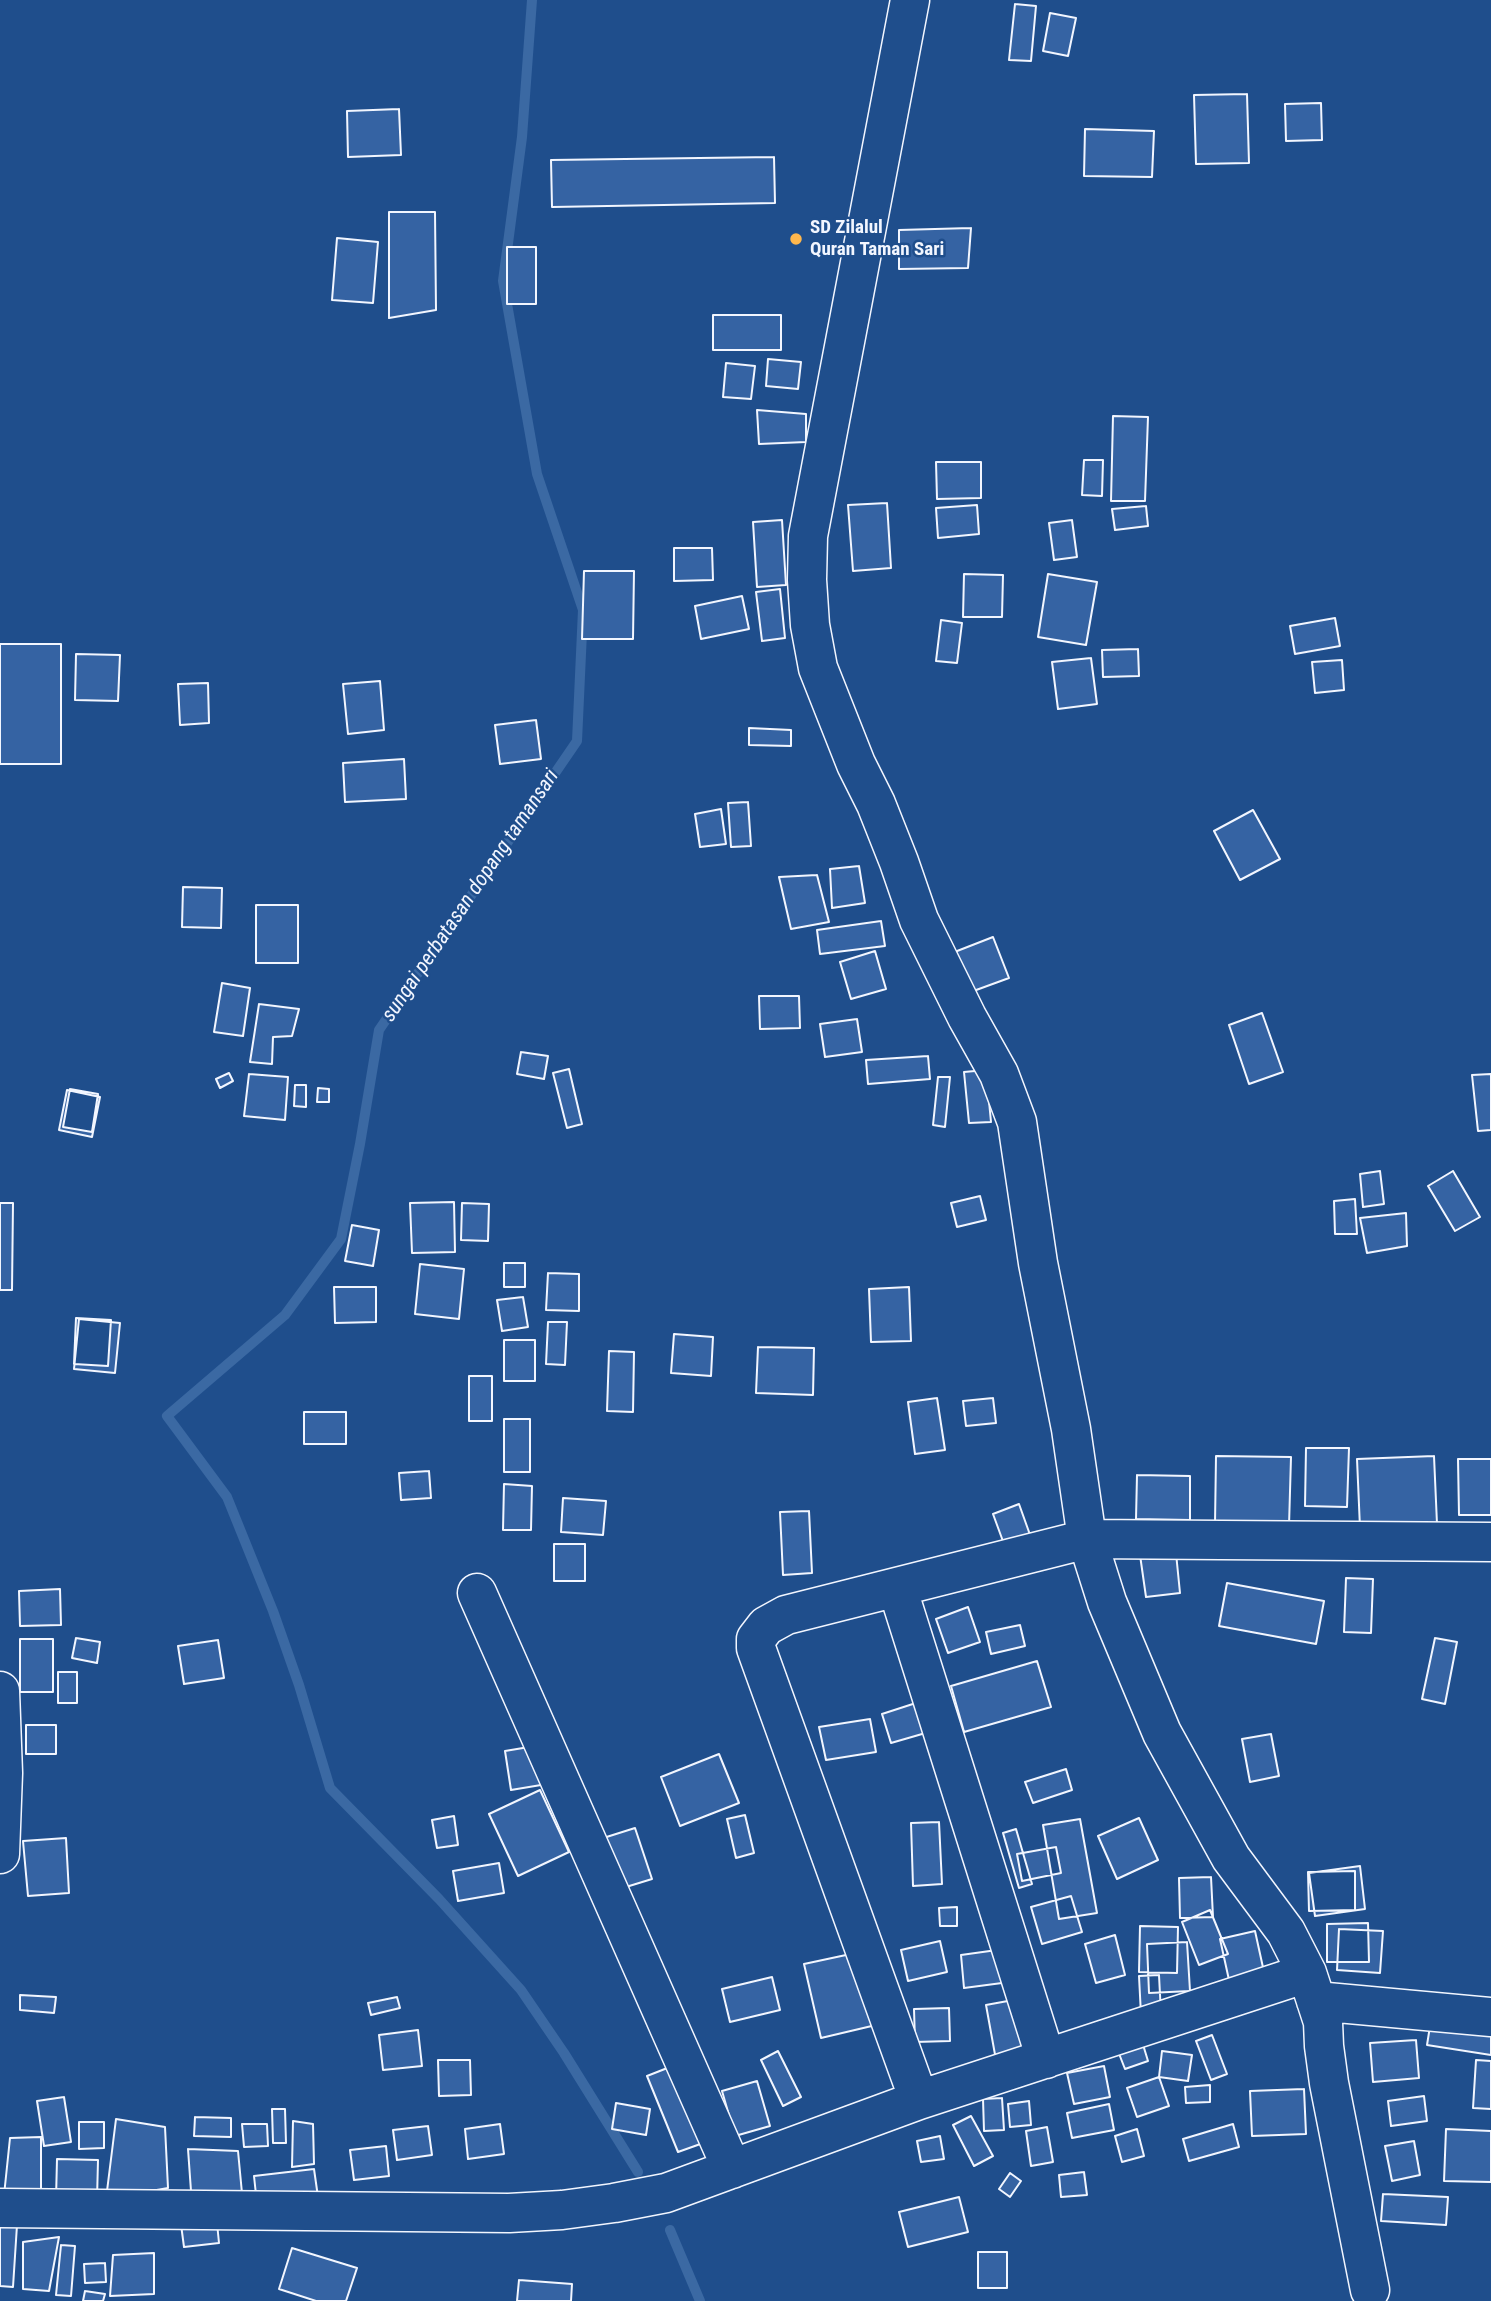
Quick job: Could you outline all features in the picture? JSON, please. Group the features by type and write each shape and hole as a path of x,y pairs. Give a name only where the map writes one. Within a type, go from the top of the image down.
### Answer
{"street":[{"path":"910,0 808,536 810,625 818,668 856,764 876,804 919,920 967,1017 999,1074 1017,1122 1038,1263 1071,1429 1087,1538 1107,1602 1162,1733 1231,1858 1286,1932 1312,1987 1323,2022 1329,2083 1370,2290"},
{"path":"919,2100 756,1648 756,1639 766,1626 786,1615 1087,1538 1491,1542"},
{"path":"897,1587 1046,2059"},
{"path":"478,1593 733,2169"},
{"path":"0,1691 3,1773 0,1854"},
{"path":"0,2208 509,2213 562,2210 666,2193 919,2100 1046,2059 1312,1987 1491,2017"}],"building":[{"path":"1015,4 1036,6 1031,61 1009,60"},
{"path":"1050,13 1076,18 1068,56 1043,51"},
{"path":"1247,94 1249,163 1196,164 1194,95"},
{"path":"1321,103 1322,140 1286,141 1285,104"},
{"path":"399,109 401,155 348,157 347,111"},
{"path":"1085,129 1154,131 1152,177 1084,176"},
{"path":"774,157 775,203 552,207 551,160"},
{"path":"389,212 435,212 436,310 389,318"},
{"path":"971,228 968,268 899,269 899,230"},
{"path":"337,238 378,242 373,303 332,300"},
{"path":"507,247 536,247 536,304 507,304"},
{"path":"713,315 781,315 781,350 713,350"},
{"path":"768,359 801,362 798,389 766,386"},
{"path":"726,363 755,366 751,399 723,397"},
{"path":"757,410 806,414 806,442 759,444"},
{"path":"1113,416 1148,417 1145,501 1111,501"},
{"path":"1084,460 1103,460 1102,496 1082,495"},
{"path":"936,462 981,462 981,498 937,499"},
{"path":"887,503 891,568 853,571 848,505"},
{"path":"977,505 979,534 938,538 936,508"},
{"path":"1146,506 1148,526 1115,530 1112,509"},
{"path":"782,520 786,585 757,587 753,522"},
{"path":"1072,520 1077,557 1054,560 1049,523"},
{"path":"674,548 712,548 713,580 674,581"},
{"path":"584,571 634,571 633,639 582,639"},
{"path":"964,574 1003,575 1002,617 963,617"},
{"path":"1048,574 1097,582 1086,645 1038,637"},
{"path":"780,589 785,638 762,641 756,592"},
{"path":"742,596 749,629 701,639 695,606"},
{"path":"1335,618 1340,646 1295,654 1290,626"},
{"path":"941,620 962,623 957,663 936,661"},
{"path":"0,644 61,644 61,764 0,764"},
{"path":"1138,649 1139,676 1103,677 1102,650"},
{"path":"76,654 120,655 118,701 75,700"},
{"path":"1091,658 1097,704 1058,709 1052,662"},
{"path":"1342,660 1344,690 1315,693 1312,662"},
{"path":"380,681 384,730 348,734 343,684"},
{"path":"208,683 209,723 180,725 178,684"},
{"path":"536,720 541,759 500,764 495,725"},
{"path":"749,728 791,730 791,746 749,745"},
{"path":"404,759 406,799 345,802 343,763"},
{"path":"748,802 751,846 731,847 728,803"},
{"path":"721,809 726,844 700,847 695,814"},
{"path":"1253,810 1280,859 1240,880 1214,831"},
{"path":"859,866 865,903 832,908 830,869"},
{"path":"817,875 829,922 791,929 779,877"},
{"path":"183,887 222,888 221,928 182,927"},
{"path":"256,905 298,905 298,963 256,963"},
{"path":"881,921 885,946 820,954 817,930"},
{"path":"993,937 1009,978 968,993 952,953"},
{"path":"875,951 886,989 851,999 840,962"},
{"path":"222,983 250,988 243,1036 214,1032"},
{"path":"759,996 799,996 800,1028 760,1029"},
{"path":"259,1004 299,1009 292,1036 273,1037 272,1064 250,1062"},
{"path":"1262,1013 1283,1072 1249,1084 1229,1025"},
{"path":"857,1019 862,1052 825,1057 820,1024"},
{"path":"521,1052 548,1056 544,1079 517,1074"},
{"path":"928,1056 930,1079 868,1084 866,1060"},
{"path":"569,1069 582,1124 567,1128 553,1073"},
{"path":"986,1070 991,1122 969,1123 964,1072"},
{"path":"229,1073 233,1081 220,1088 216,1079"},
{"path":"249,1074 288,1077 285,1120 244,1116"},
{"path":"1491,1074 1491,1130 1478,1131 1472,1075"},
{"path":"938,1077 950,1077 945,1127 933,1125"},
{"path":"295,1085 306,1085 306,1107 294,1106"},
{"path":"318,1088 329,1089 329,1102 317,1102"},
{"path":"70,1089 98,1094 92,1132 63,1127"},
{"path":"67,1090 100,1097 92,1137 59,1130"},
{"path":"1380,1171 1384,1204 1363,1207 1360,1174"},
{"path":"1453,1171 1480,1217 1455,1231 1428,1186"},
{"path":"980,1196 986,1220 957,1227 951,1203"},
{"path":"1355,1199 1357,1234 1335,1234 1334,1201"},
{"path":"454,1202 455,1252 412,1253 410,1203"},
{"path":"0,1203 13,1203 12,1290 0,1290"},
{"path":"462,1203 489,1204 488,1241 461,1240"},
{"path":"1406,1213 1407,1246 1367,1253 1360,1218"},
{"path":"352,1225 379,1230 373,1266 345,1261"},
{"path":"504,1263 525,1263 525,1287 504,1287"},
{"path":"420,1264 464,1269 459,1319 415,1314"},
{"path":"548,1273 579,1274 579,1311 546,1310"},
{"path":"334,1287 376,1287 376,1322 335,1323"},
{"path":"909,1287 911,1341 871,1342 869,1289"},
{"path":"523,1297 528,1327 502,1331 497,1300"},
{"path":"76,1318 111,1320 108,1366 74,1364"},
{"path":"79,1319 120,1323 115,1373 74,1369"},
{"path":"548,1322 567,1322 565,1365 546,1364"},
{"path":"674,1334 713,1337 711,1376 671,1373"},
{"path":"504,1340 535,1340 535,1381 504,1381"},
{"path":"758,1347 814,1348 813,1395 756,1393"},
{"path":"609,1351 634,1352 633,1412 607,1411"},
{"path":"469,1376 492,1376 492,1421 469,1421"},
{"path":"937,1398 945,1450 915,1454 908,1402"},
{"path":"993,1398 996,1423 966,1426 963,1401"},
{"path":"304,1412 346,1412 346,1444 304,1444"},
{"path":"504,1419 530,1419 530,1472 504,1472"},
{"path":"1306,1448 1349,1448 1347,1507 1305,1506"},
{"path":"1216,1456 1291,1457 1289,1526 1215,1524"},
{"path":"1434,1456 1437,1524 1360,1528 1357,1459"},
{"path":"1458,1459 1491,1459 1491,1515 1459,1515"},
{"path":"429,1471 431,1498 401,1500 399,1473"},
{"path":"1137,1475 1190,1476 1190,1520 1136,1519"},
{"path":"504,1484 532,1486 531,1530 503,1530"},
{"path":"563,1498 606,1501 603,1535 561,1532"},
{"path":"1019,1504 1034,1546 1008,1555 993,1514"},
{"path":"809,1511 812,1573 783,1575 780,1512"},
{"path":"1175,1543 1180,1593 1146,1597 1139,1548"},
{"path":"554,1544 585,1544 585,1581 554,1581"},
{"path":"1346,1578 1373,1579 1371,1633 1344,1632"},
{"path":"1227,1583 1324,1601 1316,1644 1219,1626"},
{"path":"60,1589 61,1625 20,1626 19,1591"},
{"path":"968,1607 980,1642 948,1653 936,1619"},
{"path":"1020,1625 1025,1646 991,1654 986,1632"},
{"path":"76,1638 100,1642 97,1663 72,1658"},
{"path":"1435,1638 1457,1642 1445,1704 1422,1699"},
{"path":"20,1639 53,1639 53,1692 20,1692"},
{"path":"218,1640 224,1678 184,1684 178,1646"},
{"path":"1037,1661 1051,1707 964,1732 951,1686"},
{"path":"58,1672 77,1672 77,1703 58,1703"},
{"path":"919,1702 929,1732 891,1743 882,1714"},
{"path":"870,1719 876,1752 826,1760 819,1727"},
{"path":"26,1725 56,1725 56,1754 26,1754"},
{"path":"1271,1734 1279,1776 1250,1782 1242,1739"},
{"path":"535,1746 541,1785 511,1790 505,1751"},
{"path":"719,1754 739,1803 680,1826 661,1777"},
{"path":"1066,1769 1072,1790 1033,1803 1025,1782"},
{"path":"540,1790 569,1852 518,1876 489,1814"},
{"path":"745,1815 754,1853 736,1858 727,1819"},
{"path":"454,1816 458,1845 437,1848 432,1820"},
{"path":"1139,1818 1158,1860 1117,1879 1098,1836"},
{"path":"1080,1819 1097,1913 1059,1919 1043,1825"},
{"path":"939,1822 942,1884 913,1886 911,1823"},
{"path":"635,1828 652,1879 613,1891 597,1840"},
{"path":"1016,1829 1032,1884 1019,1888 1003,1833"},
{"path":"66,1838 69,1893 28,1896 23,1841"},
{"path":"1056,1847 1061,1873 1022,1881 1017,1854"},
{"path":"499,1863 504,1893 458,1901 453,1871"},
{"path":"1360,1866 1365,1909 1315,1916 1309,1873"},
{"path":"1355,1871 1355,1910 1309,1911 1308,1872"},
{"path":"1211,1877 1213,1917 1180,1918 1179,1878"},
{"path":"1071,1896 1082,1932 1042,1944 1031,1907"},
{"path":"957,1907 957,1926 940,1926 939,1908"},
{"path":"1210,1910 1228,1954 1199,1965 1182,1922"},
{"path":"1368,1923 1369,1962 1327,1962 1327,1924"},
{"path":"1140,1926 1178,1927 1177,1973 1139,1972"},
{"path":"1339,1929 1383,1931 1380,1973 1337,1970"},
{"path":"1255,1931 1264,1972 1229,1980 1220,1939"},
{"path":"1115,1935 1125,1975 1096,1983 1085,1944"},
{"path":"940,1941 947,1972 908,1981 901,1950"},
{"path":"1187,1942 1190,1991 1149,1993 1147,1944"},
{"path":"997,1950 1002,1983 964,1988 961,1955"},
{"path":"860,1952 876,2025 821,2038 804,1964"},
{"path":"1159,1975 1161,2014 1141,2015 1139,1976"},
{"path":"772,1977 780,2010 730,2022 722,1989"},
{"path":"20,1995 56,1997 54,2013 20,2010"},
{"path":"397,1997 400,2008 371,2015 368,2003"},
{"path":"1024,1998 1033,2053 996,2060 986,2005"},
{"path":"949,2008 950,2041 915,2042 914,2009"},
{"path":"1431,2020 1491,2030 1491,2055 1427,2045"},
{"path":"418,2030 422,2066 383,2070 379,2035"},
{"path":"1212,2035 1227,2074 1211,2080 1196,2041"},
{"path":"1141,2038 1148,2061 1125,2069 1116,2046"},
{"path":"1416,2040 1419,2078 1373,2082 1370,2043"},
{"path":"778,2051 801,2097 783,2106 761,2060"},
{"path":"1162,2051 1192,2055 1188,2081 1159,2077"},
{"path":"438,2060 470,2060 471,2095 439,2096"},
{"path":"1476,2060 1491,2061 1491,2109 1473,2108"},
{"path":"675,2065 706,2142 678,2152 647,2076"},
{"path":"1104,2066 1110,2097 1074,2104 1067,2073"},
{"path":"1159,2077 1169,2106 1137,2117 1127,2088"},
{"path":"757,2081 770,2126 735,2136 722,2091"},
{"path":"1210,2085 1210,2102 1186,2103 1185,2087"},
{"path":"1304,2089 1306,2134 1252,2136 1250,2091"},
{"path":"1424,2096 1427,2121 1391,2126 1388,2101"},
{"path":"64,2097 71,2142 44,2146 37,2101"},
{"path":"1002,2098 1004,2130 984,2131 983,2099"},
{"path":"1029,2101 1031,2125 1010,2127 1008,2104"},
{"path":"616,2103 650,2109 646,2135 612,2129"},
{"path":"1109,2104 1114,2130 1072,2138 1067,2113"},
{"path":"272,2109 285,2109 286,2143 273,2143"},
{"path":"971,2116 993,2156 974,2166 953,2125"},
{"path":"195,2117 231,2118 231,2137 194,2136"},
{"path":"116,2119 165,2127 168,2188 106,2199"},
{"path":"293,2121 313,2124 314,2164 292,2167"},
{"path":"79,2122 104,2122 104,2148 79,2149"},
{"path":"242,2124 267,2124 268,2146 244,2147"},
{"path":"500,2124 504,2154 468,2159 465,2129"},
{"path":"1233,2124 1239,2147 1189,2161 1183,2139"},
{"path":"428,2126 432,2155 397,2160 393,2130"},
{"path":"1047,2127 1053,2162 1031,2166 1026,2131"},
{"path":"1137,2129 1144,2156 1122,2162 1115,2136"},
{"path":"1446,2129 1491,2131 1491,2182 1444,2181"},
{"path":"940,2136 944,2159 921,2162 917,2141"},
{"path":"41,2137 41,2205 3,2205 10,2138"},
{"path":"1414,2141 1420,2175 1392,2181 1385,2146"},
{"path":"386,2146 389,2176 354,2180 350,2150"},
{"path":"188,2149 238,2151 243,2204 192,2205"},
{"path":"57,2159 98,2160 97,2200 56,2199"},
{"path":"314,2169 318,2197 257,2204 254,2176"},
{"path":"1084,2172 1087,2195 1061,2197 1059,2175"},
{"path":"1010,2173 1021,2181 1010,2197 999,2189"},
{"path":"1383,2194 1448,2197 1446,2225 1381,2221"},
{"path":"959,2197 968,2232 908,2247 899,2212"},
{"path":"216,2213 219,2243 184,2247 180,2217"},
{"path":"0,2224 17,2225 13,2287 0,2286"},
{"path":"59,2237 49,2291 23,2289 23,2242"},
{"path":"61,2245 75,2246 71,2296 56,2295"},
{"path":"292,2248 357,2268 346,2301 316,2301 279,2289"},
{"path":"978,2252 1007,2252 1007,2288 978,2288"},
{"path":"154,2253 154,2294 110,2296 113,2255"},
{"path":"105,2263 106,2282 85,2283 84,2264"},
{"path":"519,2280 572,2284 571,2301 517,2301"},
{"path":"85,2291 105,2294 103,2301 83,2301"}],"waterway":[{"name":"sungai perbatasan dopang tamansari","path":"532,0 522,137 503,281 537,474 583,610 577,741 379,1030 341,1239 285,1315 167,1416 227,1497 273,1611 330,1788 439,1899 521,1990 564,2053 638,2172"},
{"name":"sungai perbatasan dopang tamansari","path":"670,2230 700,2301"}],"place":[{"name":"SD Zilalul Quran Taman Sari","path":"796,239"}]}
